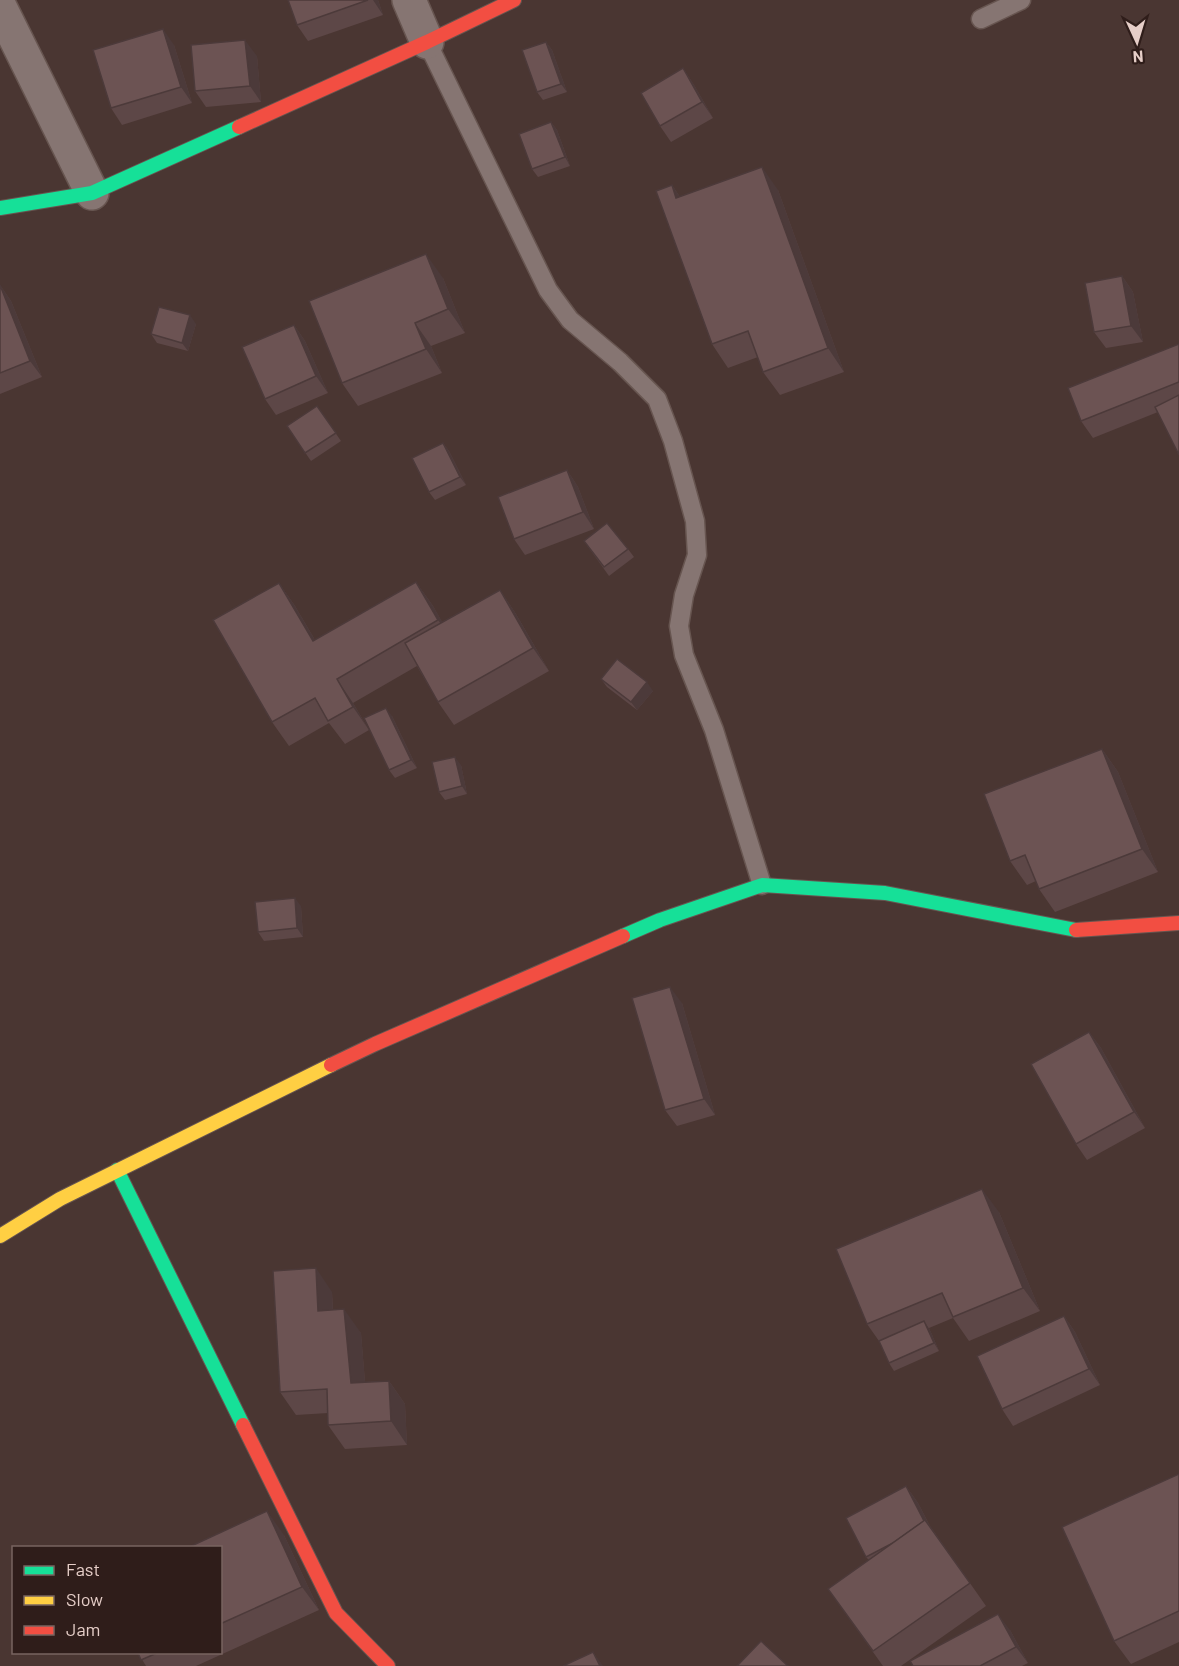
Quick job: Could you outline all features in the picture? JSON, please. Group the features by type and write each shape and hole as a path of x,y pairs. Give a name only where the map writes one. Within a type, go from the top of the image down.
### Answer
{"street":[{"path":"409,0 427,42"},
{"path":"0,208 92,193 427,42 514,0"},
{"path":"0,7 92,193"},
{"path":"0,1236 60,1198 375,1044 660,920 762,885 885,893 1076,930 1179,922"},
{"path":"117,1170 336,1613 388,1666"}],"lane":[{"path":"981,19 1021,0"},
{"path":"427,42 548,290 570,320 620,362 657,399 673,441 695,521 697,555 684,595 679,626 684,655 718,740 762,885"}],"building":[{"path":"288,0 368,0 297,25"},
{"path":"163,29 181,87 111,108 93,50"},
{"path":"245,40 250,86 195,91 191,45"},
{"path":"546,42 561,84 537,92 522,50"},
{"path":"683,68 702,102 660,126 641,93"},
{"path":"551,122 565,157 532,169 519,134"},
{"path":"762,167 828,348 763,372 748,331 712,344 656,191 672,185 676,198"},
{"path":"426,254 448,309 415,323 426,349 342,383 309,301"},
{"path":"1122,276 1131,326 1094,332 1085,283"},
{"path":"0,285 30,361 0,373"},
{"path":"159,307 190,315 182,343 151,334"},
{"path":"294,325 316,376 265,399 242,347"},
{"path":"1179,344 1179,382 1081,421 1068,388"},
{"path":"1179,395 1179,455 1155,407"},
{"path":"317,406 336,433 305,453 287,426"},
{"path":"443,443 460,477 429,492 412,458"},
{"path":"567,470 583,512 514,539 498,497"},
{"path":"607,523 628,549 604,567 584,541"},
{"path":"416,582 438,620 337,679 353,707 328,721 315,698 272,722 213,620 279,583 313,641"},
{"path":"500,590 533,648 438,702 405,643"},
{"path":"617,659 647,682 631,702 601,679"},
{"path":"386,708 411,760 389,770 364,718"},
{"path":"1102,749 1142,849 1039,889 1025,855 1010,861 984,794"},
{"path":"455,757 462,786 439,792 432,762"},
{"path":"295,898 297,928 258,932 255,902"},
{"path":"670,987 704,1099 665,1110 632,998"},
{"path":"1089,1032 1134,1112 1076,1144 1031,1064"},
{"path":"982,1189 1023,1288 953,1317 942,1293 867,1324 836,1249"},
{"path":"316,1268 318,1311 344,1309 351,1383 389,1381 391,1421 328,1425 327,1389 280,1392 273,1271"},
{"path":"1064,1316 1089,1369 1002,1409 977,1356"},
{"path":"924,1321 934,1343 889,1363 879,1341"},
{"path":"1179,1474 1179,1611 1114,1641 1062,1527"},
{"path":"906,1486 924,1521 893,1543 866,1557 846,1518"},
{"path":"267,1511 302,1587 222,1623 222,1546 191,1546"},
{"path":"925,1520 970,1583 873,1651 828,1589"},
{"path":"998,1614 1016,1647 980,1666 913,1666 910,1661"},
{"path":"761,1641 788,1666 737,1666"},
{"path":"593,1652 600,1666 563,1666"},
{"path":"138,1654 155,1654 141,1660"}],"traffic: fast":[{"path":"0,208 92,193 239,127"},
{"path":"623,936 660,920 762,885 885,893 1076,930"},
{"path":"117,1170 243,1425"}],"traffic: slow":[{"path":"0,1236 60,1199 331,1065"}],"traffic: jam":[{"path":"239,127 514,0"},
{"path":"1076,930 1179,923"},
{"path":"331,1065 623,936"},
{"path":"243,1425 336,1613 388,1666"}]}
